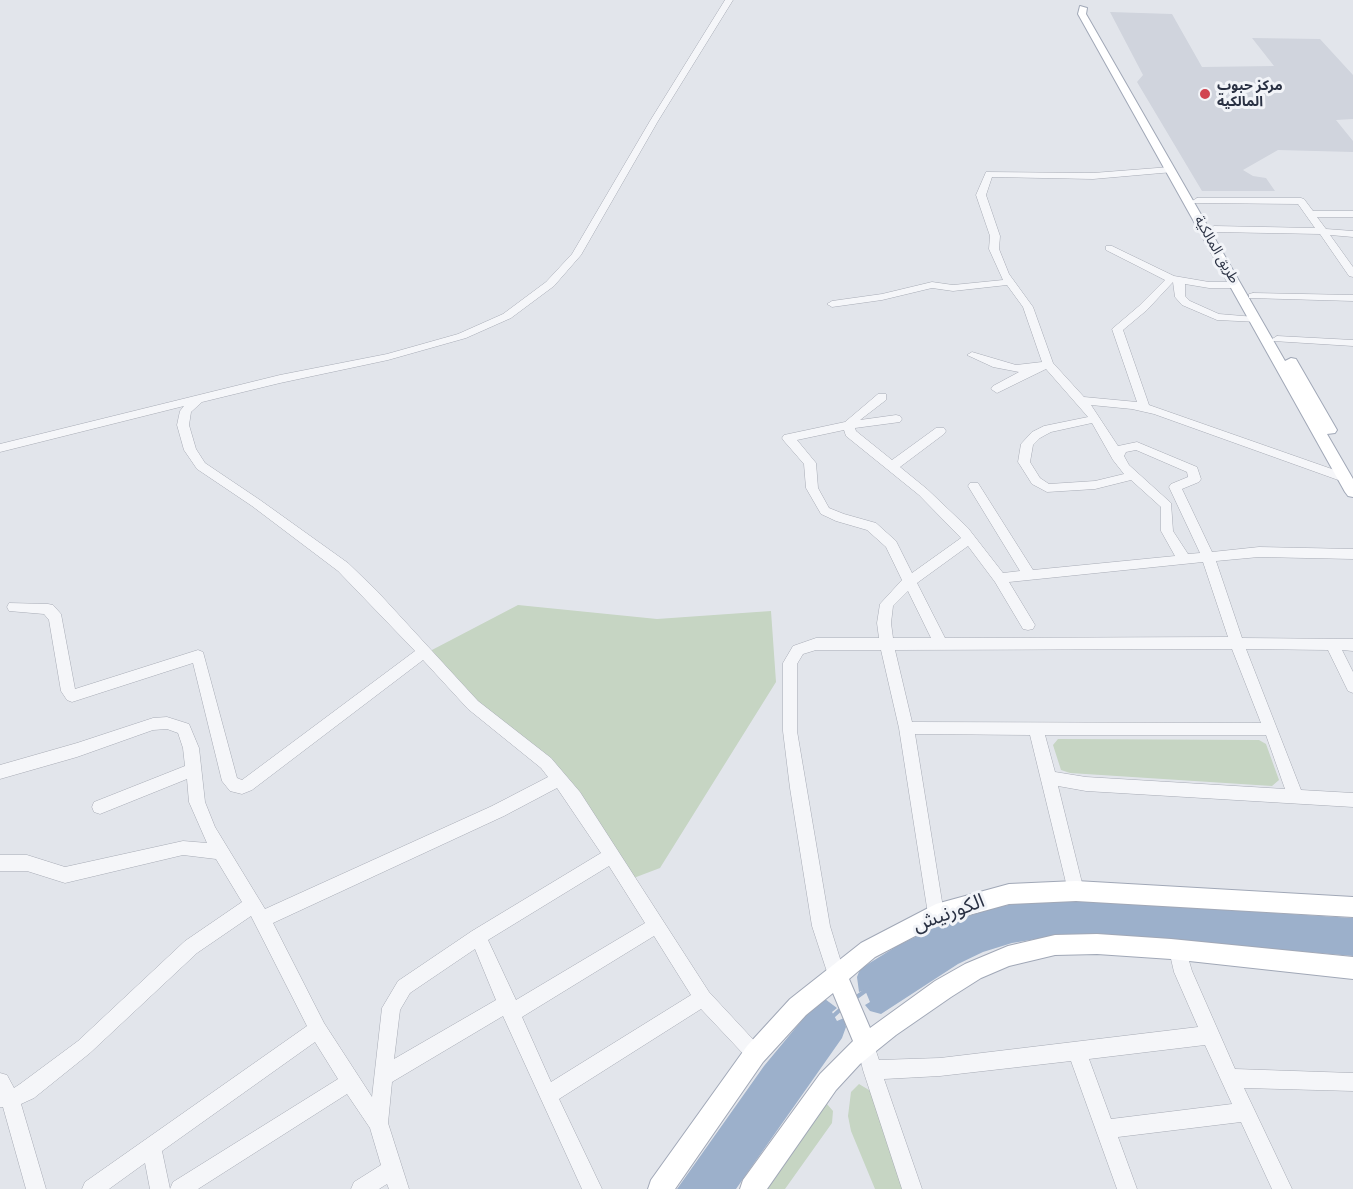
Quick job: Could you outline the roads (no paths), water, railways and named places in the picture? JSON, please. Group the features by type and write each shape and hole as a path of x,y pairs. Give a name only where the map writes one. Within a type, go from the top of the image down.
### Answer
{"main road":[{"name":"طريق المالكية","path":"1080,4 1082,14 1220,247 1253,296 1277,339 1303,394"},
{"name":"طريق المالكية","path":"1126,86 1170,170 1214,229 1236,285 1349,474 1353,492"},
{"name":"الكورنيش","path":"660,1189 755,1054 798,1007 838,980 868,950 936,914 1009,894 1076,891 1353,907"},
{"path":"752,1189 862,1035 973,971 1008,956 1039,948 1074,944 1178,950 1353,968"},
{"path":"838,980 862,1035"}],"street":[{"path":"0,448 434,345 493,324 532,299 560,276 576,255 729,0"},
{"path":"1170,170 1084,176 988,174 982,188 982,201 995,236 994,249 1010,282 1028,307 1042,366 1081,400 1117,457 1132,476 1167,506 1167,531 1184,559"},
{"path":"1196,205 1301,201 1349,262 1353,274"},
{"path":"1311,214 1353,214"},
{"path":"1214,229 1353,234"},
{"path":"1109,248 1175,280 1209,285 1236,285"},
{"path":"1175,280 1180,297 1186,303 1217,317 1255,320"},
{"path":"1144,407 1117,329 1175,280"},
{"path":"832,304 840,301 882,297 926,286 953,288 1010,282"},
{"path":"1253,296 1353,298"},
{"path":"1277,339 1353,343"},
{"path":"972,355 1007,367 1042,366"},
{"path":"996,389 1042,366"},
{"path":"849,425 882,397"},
{"path":"198,400 186,411 183,425 190,450 201,466 343,567 372,595 473,705 538,755 560,779 612,855 655,926 704,998 755,1054"},
{"path":"1081,400 1144,407 1349,474"},
{"path":"896,419 849,425 788,438 810,463 812,488 821,506 835,516 865,524 883,535 894,550 941,644"},
{"path":"1095,419 1048,429 1036,435 1027,444 1024,462 1036,481 1047,488 1095,485 1132,476"},
{"path":"849,425 848,429 855,438 940,507 969,539 999,578 1028,625"},
{"path":"892,466 940,430"},
{"path":"1117,457 1122,449 1137,446 1193,470 1195,480 1175,487 1208,556 1237,643 1296,798"},
{"path":"974,486 1029,574"},
{"path":"936,914 906,728 887,644 885,610 887,604 909,582 969,539"},
{"path":"999,578 1259,552 1353,554"},
{"path":"14,607 48,609 56,618 68,691 72,696 198,656 230,781 235,786 242,787 423,653"},
{"path":"838,980 821,926 790,731 790,663 798,650 816,644 1353,645"},
{"path":"1332,645 1353,687"},
{"path":"0,772 153,724 178,724 188,735 196,802 201,817 257,912 318,1029 378,1123 399,1189"},
{"path":"906,728 1271,729"},
{"path":"1035,728 1076,891"},
{"path":"100,807 193,770"},
{"path":"1047,778 1086,784 1353,800"},
{"path":"36,1189 3,1092 27,1091 84,1047 191,947 257,912 498,811 560,779"},
{"path":"0,863 27,863 51,872 74,874 183,848 220,852"},
{"path":"378,1123 389,1019 396,998 404,987 478,937 612,855"},
{"path":"384,1076 655,926"},
{"path":"478,937 547,1095 592,1189"},
{"path":"1178,950 1183,972 1210,1035 1282,1189"},
{"path":"547,1095 704,998"},
{"path":"92,1189 318,1029"},
{"path":"862,1035 912,1189"},
{"path":"872,1070 940,1067 1210,1035"},
{"path":"1077,1051 1127,1189"},
{"path":"1230,1078 1353,1082"},
{"path":"180,1189 350,1082"},
{"path":"1104,1129 1245,1112"},
{"path":"152,1148 160,1189"},
{"path":"361,1189 394,1168"}],"water":[{"path":"1073,900 1353,918 1353,956 1178,941 1055,936 1012,943 983,952 958,964 881,1014 870,1011 865,1005 870,1002 865,990 859,992 857,977 860,969 897,946 931,929 992,908 1019,903"},
{"path":"825,999 837,1008 832,1012 837,1021 844,1018 846,1027 842,1038 736,1189 677,1189 764,1066 812,1008"}],"waterway":[{"path":"854,999 868,989"},
{"path":"831,1018 842,1008"}],"place":[{"name":"مركز حبوب المالكية","path":"1205,94"}]}
